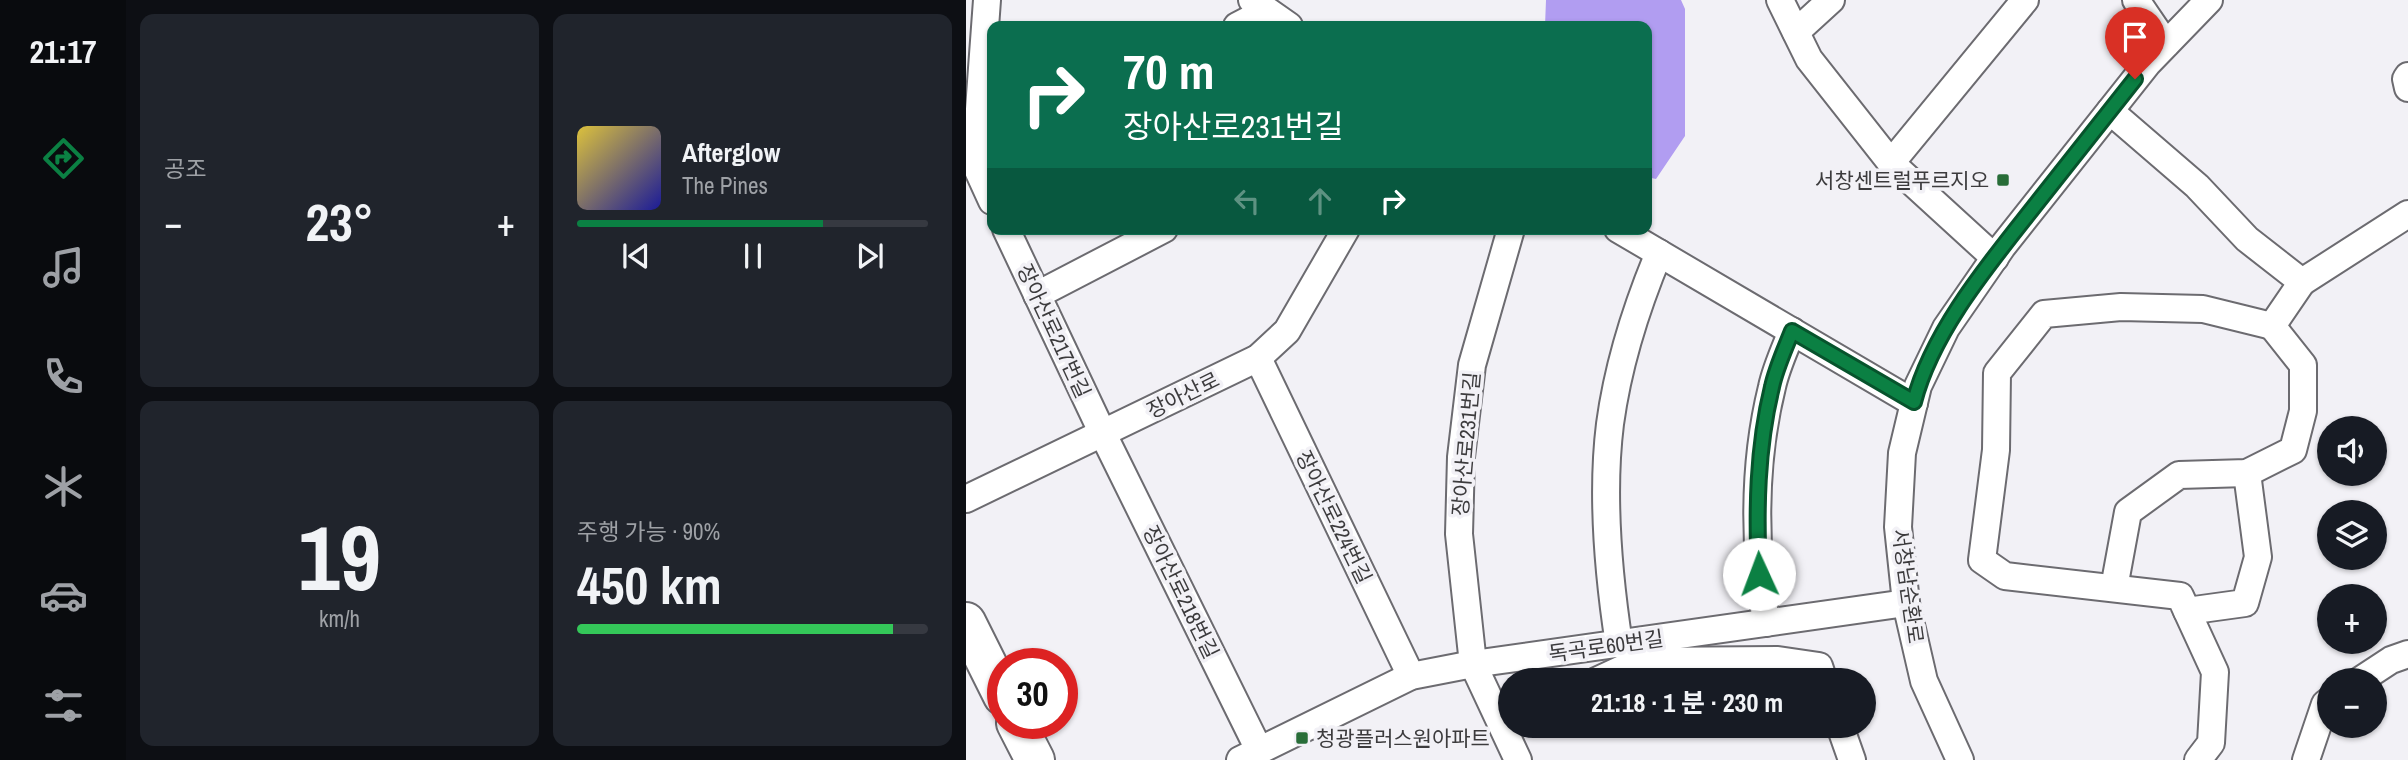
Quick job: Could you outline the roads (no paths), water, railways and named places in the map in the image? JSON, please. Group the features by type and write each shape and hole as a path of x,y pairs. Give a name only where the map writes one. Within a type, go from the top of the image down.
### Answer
{"highway":[{"path":"972,634 987,664"},
{"path":"1024,739 1035,760"}],"street":[{"path":"987,0 983,159 987,178"},
{"path":"1780,0 1809,59 1891,163 1995,258"},
{"path":"1796,32 1831,0"},
{"path":"1891,163 2025,0"},
{"path":"2136,0 2166,44"},
{"name":"서창남순환로","path":"1960,760 1924,681 1906,603 1898,527 1902,453 1919,386 1946,328 1995,258 2110,111 2166,44 2209,0"},
{"path":"1242,21 1259,6 1282,21"},
{"path":"2408,76 2408,88"},
{"path":"2110,111 2197,186 2248,239 2302,282"},
{"path":"2272,326 2302,282 2408,214"},
{"name":"장아산로217번길","path":"1009,235 1103,433"},
{"path":"1037,295 1152,235"},
{"name":"장아산로","path":"966,499 1258,358 1287,331 1340,235"},
{"name":"장아산로231번길","path":"1498,709 1473,664 1459,534 1461,457 1472,365 1509,235"},
{"path":"1628,235 1914,402"},
{"path":"1619,644 1609,571 1607,496 1610,424 1627,341 1659,253"},
{"path":"2115,589 2128,512 2179,475 2247,473 2293,450 2303,411 2303,365 2272,326 2203,309 2121,307 2044,314 1997,373 1997,450 1982,560 2005,576 2115,589 2180,596 2215,672 2211,743 2198,760"},
{"path":"1766,623 1759,574 1757,528 1760,450 1772,385 1792,331"},
{"name":"장아산로224번길","path":"1258,358 1411,676"},
{"name":"장아산로218번길","path":"1103,433 1249,755"},
{"path":"2187,611 2245,603 2258,557 2247,473"},
{"name":"독곡로60번길","path":"1249,755 1411,676 1473,664 1906,603"},
{"path":"2379,668 2408,654"},
{"path":"1624,668 1639,661 1764,660 1820,668"},
{"path":"2306,760 2317,728"},
{"name":"장아산로231번길","path":"1511,738 1518,760"},
{"path":"1844,738 1852,760"}],"place":[{"name":"서창센트럴푸르지오","path":"2003,180"},
{"name":"청광플러스원아파트","path":"1302,738"}]}
